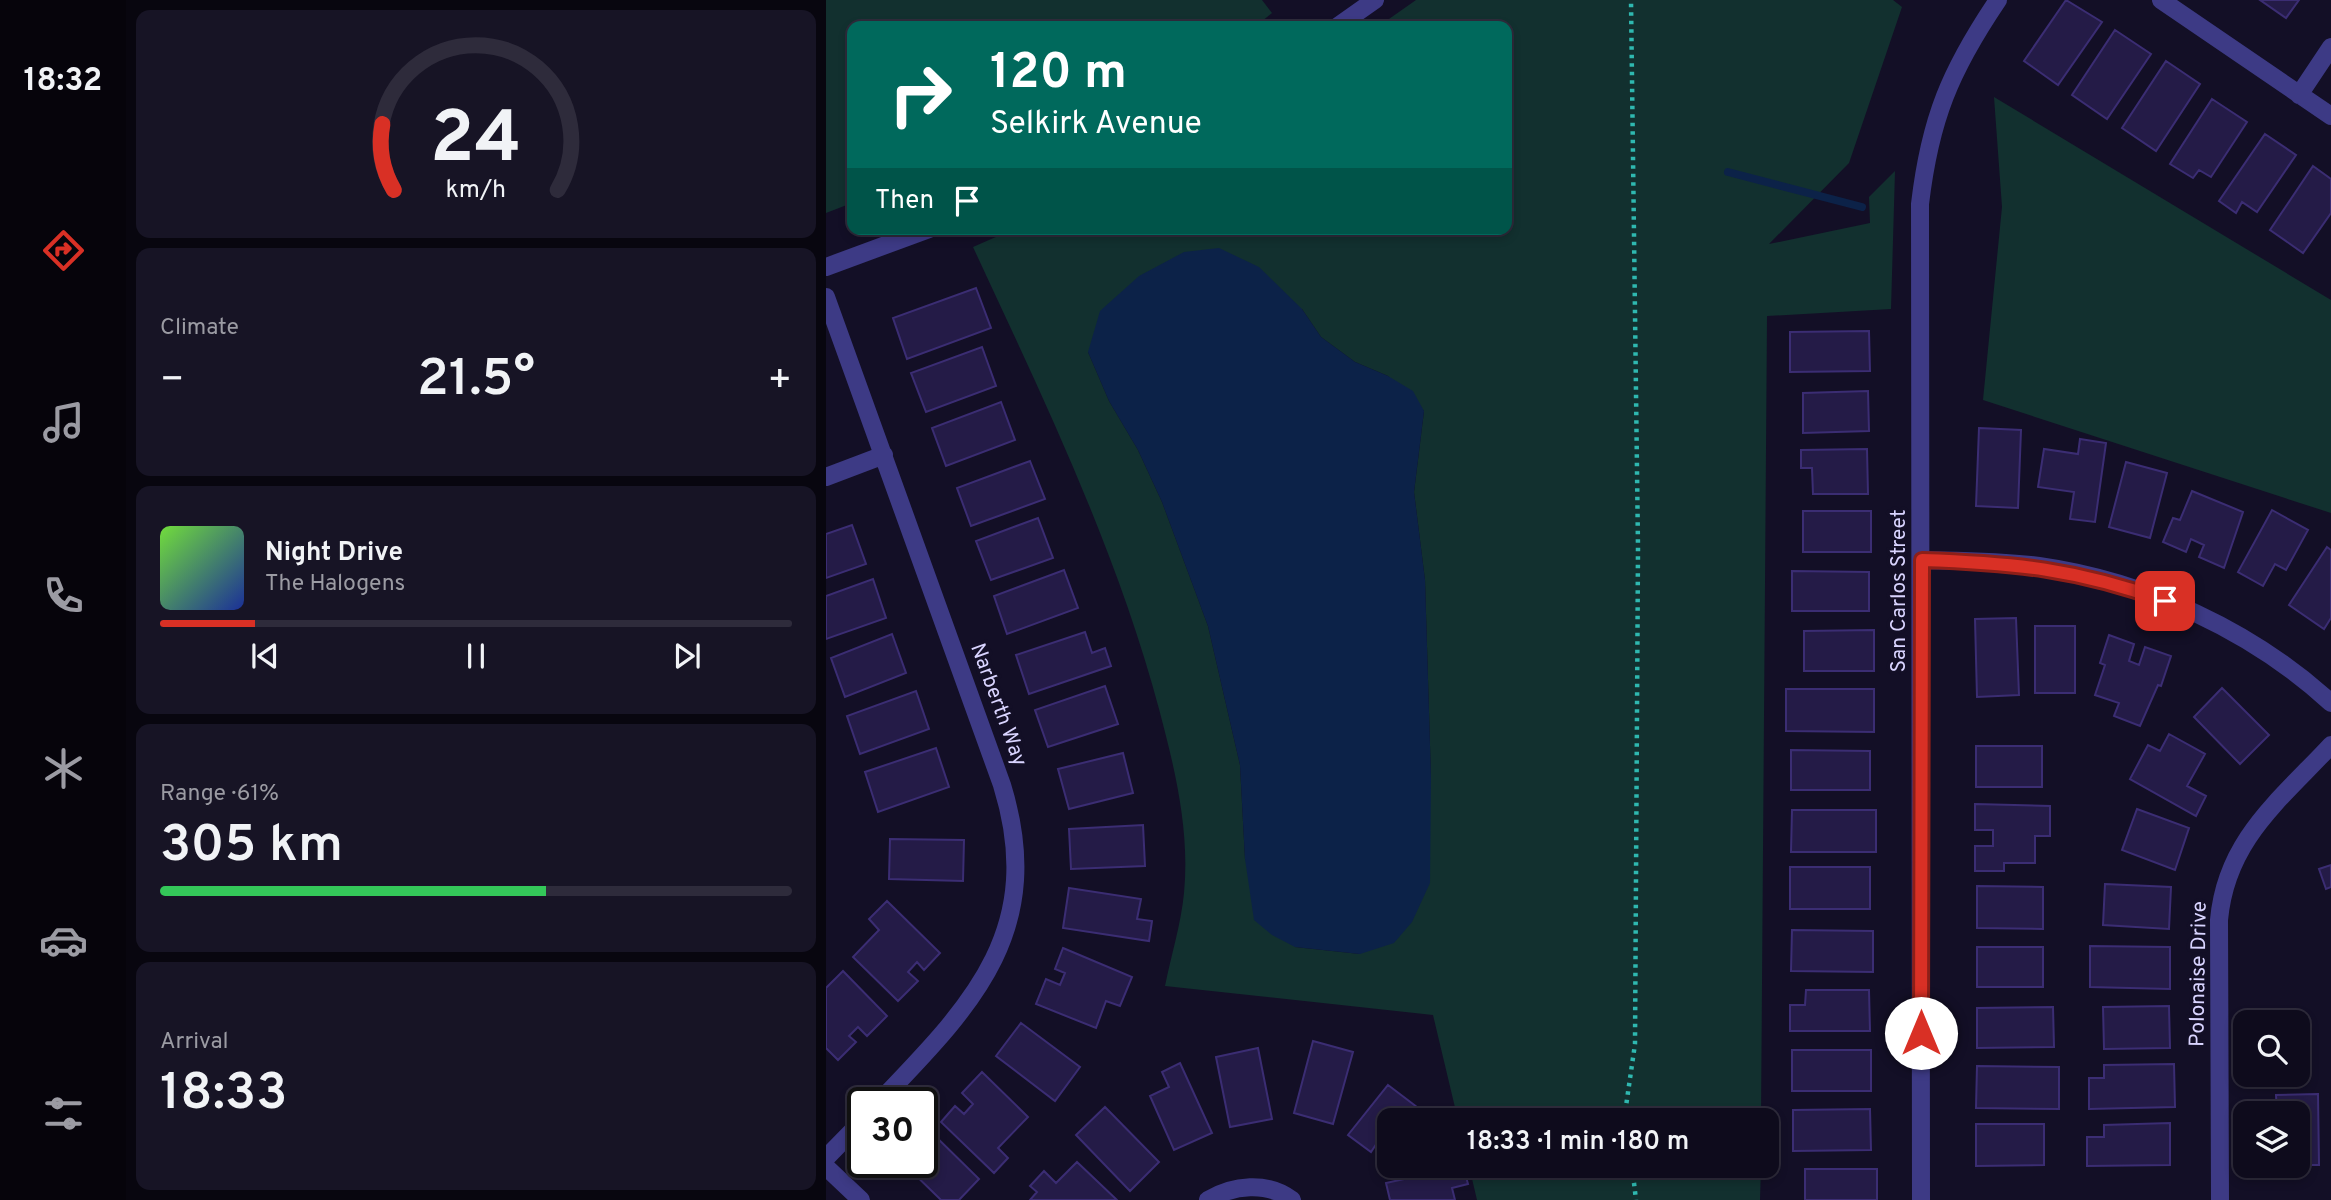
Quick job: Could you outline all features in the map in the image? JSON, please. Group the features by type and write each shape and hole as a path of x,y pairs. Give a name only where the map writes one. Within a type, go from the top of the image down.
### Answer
{"street":[{"path":"1345,21 1375,0"},
{"name":"San Carlos Street","path":"1921,1200 1920,204 1937,111 1950,78 1998,0"},
{"path":"2161,0 2331,116"},
{"path":"2299,95 2331,47"},
{"path":"826,267 913,235"},
{"name":"Narberth Way","path":"826,297 1005,795 1012,826 1015,873 1011,914 988,973 951,1027 893,1087"},
{"path":"826,477 884,455"},
{"path":"1922,560 2039,566 2132,589 2195,614 2254,645 2286,665 2331,703"},
{"name":"Polonaise Drive","path":"2220,1200 2219,920 2226,880 2244,842 2331,745"},
{"path":"826,1158 847,1136"},
{"path":"826,1167 861,1200"},
{"path":"1208,1200 1236,1189 1259,1187 1278,1191 1292,1200"}],"path":[{"path":"1626,1108 1635,1044 1638,548 1631,0"},
{"path":"1633,1178 1636,1200"}],"green space":[{"path":"826,0 1262,0 1272,13 1262,21 847,21 847,205 826,213"},
{"path":"1416,0 1893,0 1902,7 1849,163 1769,244 1870,223 1869,197 1895,171 1891,309 1767,316 1761,1108 1455,1108 1433,1015 1165,986 1184,893 1185,847 1176,777 1142,649 1122,590 1051,417 973,247 1000,235 1512,235 1512,21 1386,21","holes":["1302,309 1321,337 1355,362 1388,376 1424,411 1414,492 1425,580 1431,778 1360,954 1295,947 1245,859 1240,765 1208,626 1162,502 1138,450 1109,401 1088,352"]},
{"path":"1994,97 2331,300 2331,513 1983,400 2002,207"},
{"path":"1472,1178 1761,1178 1760,1200 1477,1200"}],"water":[{"path":"1219,248 1259,267 1302,309 1321,337 1355,362 1388,376 1413,391 1424,411 1414,492 1425,580 1431,778 1430,883 1412,922 1394,943 1360,954 1295,947 1272,935 1254,920 1245,859 1240,765 1208,626 1162,502 1138,450 1109,401 1088,352 1100,311 1139,276 1184,252"}],"building":[{"path":"2066,0 2102,22 2058,85 2024,61"},
{"path":"2260,0 2299,0 2286,18"},
{"path":"2115,30 2151,54 2107,119 2072,95"},
{"path":"2166,61 2200,84 2156,151 2122,128"},
{"path":"2212,99 2247,122 2211,177 2199,170 2193,178 2170,164"},
{"path":"2265,134 2296,155 2257,212 2242,202 2236,213 2219,201"},
{"path":"2313,166 2331,179 2331,213 2303,253 2270,230"},
{"path":"976,288 991,328 907,359 893,318"},
{"path":"1869,331 1870,371 1790,372 1790,332"},
{"path":"982,347 996,386 926,412 911,373"},
{"path":"1868,391 1869,431 1803,433 1803,393"},
{"path":"1001,402 1015,440 946,466 932,428"},
{"path":"1979,428 2021,430 2018,508 1976,506"},
{"path":"2080,439 2106,443 2095,522 2070,519 2074,492 2038,487 2044,449 2078,454"},
{"path":"1867,449 1868,494 1813,494 1812,468 1801,468 1801,450"},
{"path":"1030,461 1045,499 971,526 957,488"},
{"path":"2126,462 2167,473 2150,538 2109,527"},
{"path":"2192,491 2243,512 2224,568 2199,557 2204,545 2191,539 2186,552 2163,542 2173,518 2180,520"},
{"path":"2272,510 2308,530 2286,570 2275,564 2263,586 2238,572"},
{"path":"1803,511 1871,511 1871,552 1803,552"},
{"path":"1038,518 1053,558 991,580 976,541"},
{"path":"852,525 866,564 826,578 826,534"},
{"path":"2327,547 2331,550 2331,618 2324,629 2289,605"},
{"path":"1064,570 1078,608 1007,634 994,596"},
{"path":"1792,571 1869,572 1869,611 1792,611"},
{"path":"873,579 886,618 826,639 826,596"},
{"path":"2016,618 2019,695 1977,697 1975,619"},
{"path":"2035,626 2075,626 2075,693 2035,693"},
{"path":"1874,630 1874,671 1804,671 1804,631"},
{"path":"1085,632 1092,653 1105,648 1111,666 1029,694 1016,655"},
{"path":"892,634 906,673 845,697 831,658"},
{"path":"2109,635 2134,644 2129,661 2139,665 2145,647 2171,656 2161,686 2158,685 2140,726 2114,716 2119,703 2095,695 2105,665 2100,663"},
{"path":"1105,686 1118,724 1048,747 1035,710"},
{"path":"2222,688 2269,735 2240,764 2194,717"},
{"path":"1786,689 1874,689 1874,732 1786,731"},
{"path":"916,691 929,729 860,754 847,716"},
{"path":"2169,734 2205,754 2187,786 2206,796 2196,816 2130,779 2148,745 2160,751"},
{"path":"1976,746 2042,746 2042,787 1976,787"},
{"path":"936,748 949,787 878,812 865,772"},
{"path":"1791,750 1870,751 1870,790 1791,790"},
{"path":"1123,753 1133,793 1069,809 1058,769"},
{"path":"1975,804 2050,806 2050,836 2035,836 2035,863 2004,863 2004,871 1975,871 1975,846 1993,846 1993,830 1975,830"},
{"path":"2137,809 2189,828 2175,870 2122,850"},
{"path":"1792,810 1876,810 1876,852 1791,852"},
{"path":"1143,825 1145,866 1071,869 1069,829"},
{"path":"890,839 964,840 963,881 889,879"},
{"path":"2331,865 2331,887 2326,889 2319,869"},
{"path":"1790,867 1870,867 1870,909 1790,909"},
{"path":"2105,884 2171,887 2169,929 2103,925"},
{"path":"1977,886 2043,887 2043,929 1977,928"},
{"path":"1069,888 1141,899 1137,919 1152,921 1149,941 1063,928"},
{"path":"887,901 940,953 924,970 917,962 908,972 918,981 898,1001 853,957 879,930 869,919"},
{"path":"1792,930 1873,931 1873,972 1791,971"},
{"path":"2090,946 2170,947 2170,989 2090,987"},
{"path":"1977,947 2043,947 2043,987 1977,987"},
{"path":"1063,948 1132,977 1120,1006 1106,1001 1096,1028 1036,1004 1046,979 1060,985 1065,973 1055,969"},
{"path":"843,971 887,1016 867,1036 858,1027 849,1036 856,1042 838,1060 826,1048 826,988"},
{"path":"1806,990 1869,990 1870,1031 1790,1031 1790,1005 1805,1005"},
{"path":"2169,1006 2170,1048 2104,1049 2103,1007"},
{"path":"2053,1007 2054,1047 1977,1048 1977,1008"},
{"path":"1021,1023 1080,1067 1055,1101 996,1056"},
{"path":"1313,1041 1353,1052 1333,1124 1294,1113"},
{"path":"1258,1048 1272,1119 1230,1127 1216,1057"},
{"path":"1792,1050 1871,1050 1871,1091 1792,1091"},
{"path":"1180,1063 1212,1133 1174,1150 1150,1096 1169,1087 1162,1072"},
{"path":"2174,1064 2175,1107 2089,1109 2089,1078 2104,1078 2104,1065"},
{"path":"1977,1066 2059,1067 2059,1109 1976,1108"},
{"path":"982,1072 1028,1117 998,1148 1008,1158 994,1173 941,1122 955,1106 964,1114 973,1104 962,1093"},
{"path":"1388,1085 1418,1108 1377,1108 1377,1143 1371,1152 1348,1135"},
{"path":"2318,1094 2319,1165 2310,1165 2310,1101 2276,1101 2276,1095"},
{"path":"1105,1107 1159,1162 1130,1191 1076,1135"},
{"path":"1870,1109 1871,1150 1793,1151 1793,1110"},
{"path":"2170,1123 2170,1165 2087,1166 2087,1137 2104,1137 2104,1125"},
{"path":"1976,1124 2044,1124 2044,1165 1976,1166"},
{"path":"938,1139 979,1179 959,1200 941,1200 918,1178 938,1178"},
{"path":"1077,1162 1117,1200 1030,1200 1037,1192 1030,1186 1044,1171 1056,1183"},
{"path":"1805,1169 1877,1169 1877,1200 1805,1200"},
{"path":"1409,1178 1466,1178 1468,1184 1452,1188 1455,1200 1390,1200 1386,1183"}],"waterway":[{"path":"1728,172 1862,207"}],"route":[{"path":"1921,1033 1922,560 2039,566 2101,579 2165,601"}]}
